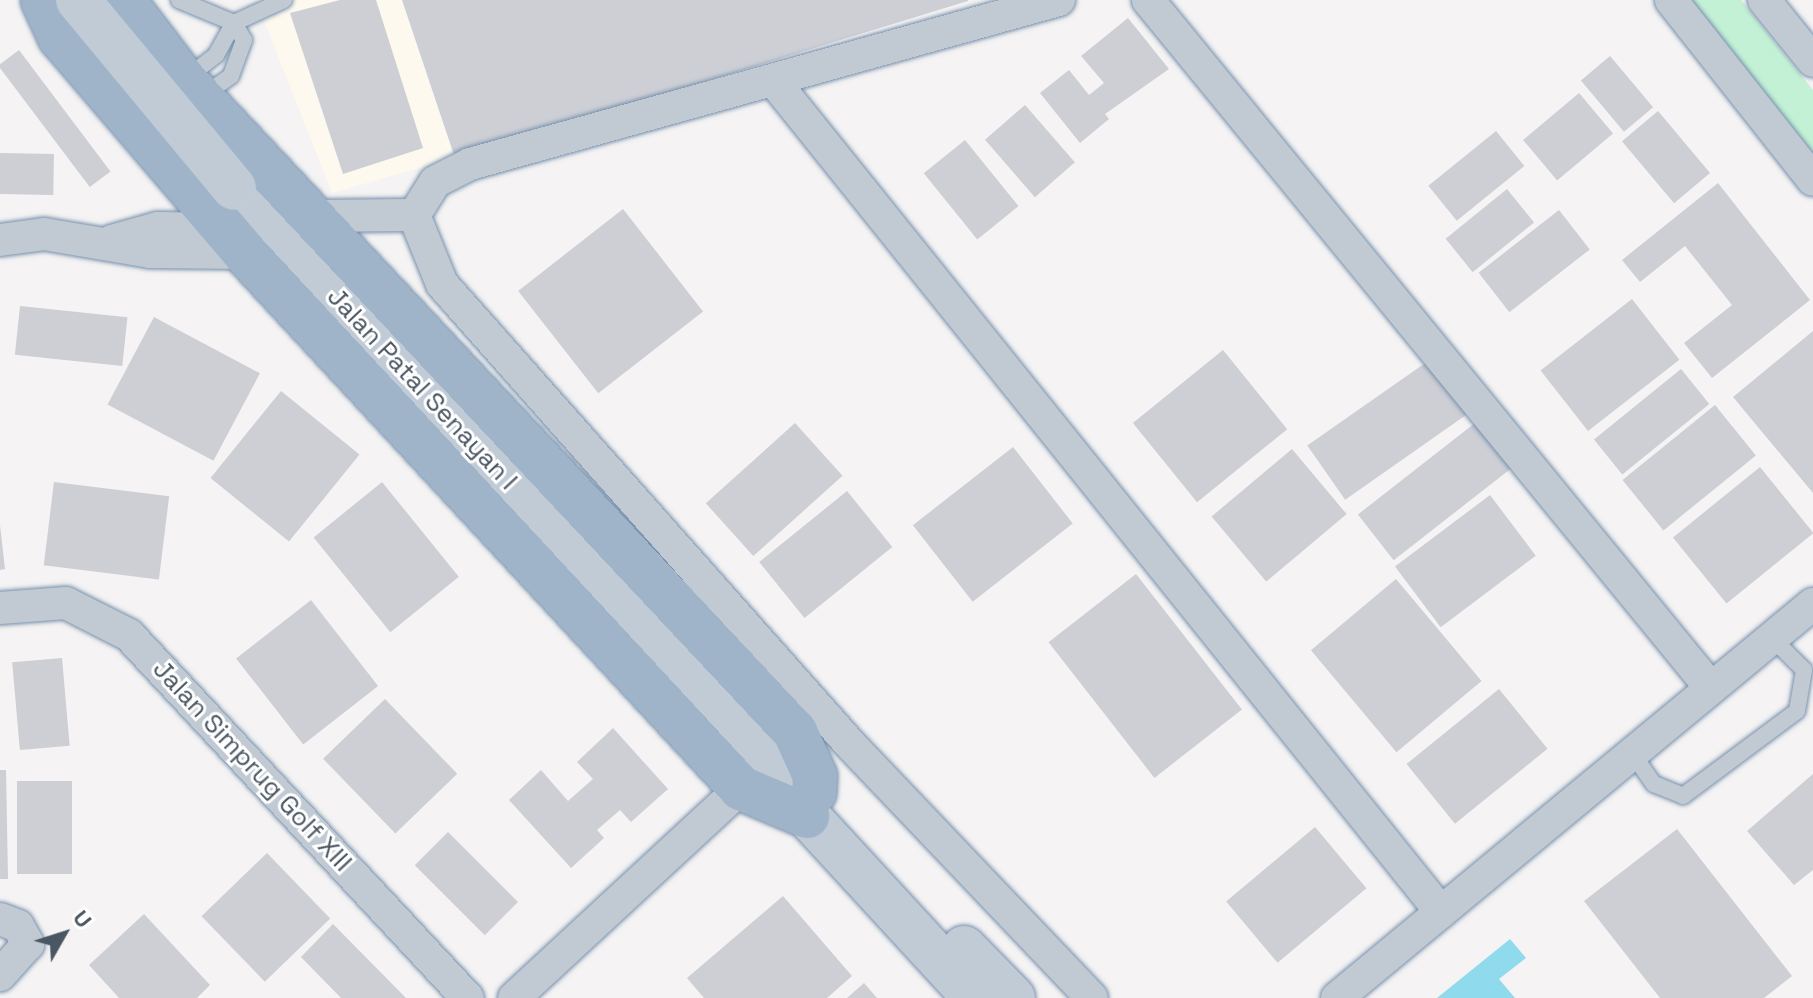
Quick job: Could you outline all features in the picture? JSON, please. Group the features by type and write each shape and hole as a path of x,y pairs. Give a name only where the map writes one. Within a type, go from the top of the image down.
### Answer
{"highway":[{"path":"43,0 55,30 234,241 759,770 810,804 815,776 795,732 192,88 123,0"}],"main road":[{"name":"Jalan Patal Senayan I","path":"78,0 178,127 759,770"},
{"path":"810,804 975,998"},
{"path":"810,804 1013,998"}],"street":[{"path":"414,215 435,182 470,164 1059,0"},
{"path":"1148,0 1711,688"},
{"path":"1671,0 1813,180"},
{"path":"1764,0 1813,61"},
{"path":"773,80 1441,912"},
{"path":"311,216 414,215"},
{"path":"414,215 442,284 817,708 1092,998"},
{"path":"0,240 44,234 101,244 234,241"},
{"name":"Jalan Simprug Golf XIII","path":"0,608 66,603 129,635 468,998"},
{"path":"1337,998 1813,604"},
{"path":"514,998 759,770"},
{"path":"0,975 25,953 28,938 9,922"}],"lane":[{"path":"135,128 192,88 240,61 244,40 234,23 179,0"},
{"path":"135,128 192,88 234,23 284,0"},
{"path":"1632,753 1654,784 1683,796 1797,711 1804,670 1772,638"}],"shaded area":[{"path":"256,0 665,0 426,72 455,158 332,193"}],"green space":[{"path":"1683,0 1741,0 1813,90 1813,164"}],"water":[{"path":"1510,939 1526,958 1499,979 1515,998 1437,998"}],"building":[{"path":"340,0 376,0 423,148 343,174 290,13"},
{"path":"402,0 968,0 968,1 455,158"},
{"path":"1128,18 1169,69 1105,114 1109,119 1080,143 1040,93 1069,70 1089,95 1104,83 1081,56"},
{"path":"19,50 110,171 90,187 0,68 0,64"},
{"path":"1610,56 1653,107 1624,132 1581,80"},
{"path":"1579,93 1613,134 1557,181 1523,140"},
{"path":"1025,105 1075,162 1035,197 985,140"},
{"path":"1658,111 1710,173 1674,203 1622,141"},
{"path":"1496,131 1524,166 1457,221 1428,186"},
{"path":"965,140 1018,206 977,239 924,173"},
{"path":"0,153 54,154 53,195 0,194"},
{"path":"1718,183 1810,300 1712,378 1684,343 1732,305 1685,246 1640,282 1622,260"},
{"path":"1507,189 1534,222 1473,272 1446,239"},
{"path":"623,209 703,311 598,393 518,291"},
{"path":"1559,210 1590,249 1509,312 1479,273"},
{"path":"1632,299 1679,360 1588,431 1541,370"},
{"path":"20,306 127,317 122,366 15,355"},
{"path":"154,317 260,373 213,461 108,404"},
{"path":"1813,331 1813,493 1733,397"},
{"path":"1223,350 1287,429 1197,502 1133,423"},
{"path":"1431,359 1469,413 1345,500 1307,446"},
{"path":"1681,369 1709,404 1622,474 1594,439"},
{"path":"281,391 359,455 289,542 211,478"},
{"path":"1715,405 1756,456 1663,530 1623,480"},
{"path":"1484,416 1520,462 1394,560 1358,515"},
{"path":"795,423 843,476 753,556 706,503"},
{"path":"1013,447 1073,523 973,602 913,525"},
{"path":"1292,449 1347,514 1266,582 1212,516"},
{"path":"1760,467 1813,533 1726,604 1673,537"},
{"path":"54,482 169,496 159,580 44,565"},
{"path":"382,482 459,577 390,632 314,537"},
{"path":"847,491 892,547 804,618 759,562"},
{"path":"1490,495 1536,556 1441,627 1395,567"},
{"path":"0,525 5,569 0,570"},
{"path":"1136,574 1242,710 1154,778 1049,642"},
{"path":"1396,579 1481,681 1396,752 1311,650"},
{"path":"311,600 378,686 303,744 236,658"},
{"path":"62,658 70,746 20,750 12,662"},
{"path":"1499,689 1547,749 1455,824 1407,764"},
{"path":"385,699 457,774 395,834 323,759"},
{"path":"613,728 668,789 631,822 620,810 597,830 604,838 571,868 509,800 541,770 568,801 593,779 577,762"},
{"path":"0,770 6,770 8,879 0,879"},
{"path":"1813,774 1813,870 1794,885 1747,831"},
{"path":"17,781 72,781 72,874 17,874"},
{"path":"1315,827 1366,888 1278,963 1226,902"},
{"path":"1677,829 1792,976 1764,998 1660,998 1584,901"},
{"path":"448,832 518,902 485,935 415,865"},
{"path":"267,853 330,918 265,982 202,916"},
{"path":"783,896 852,976 827,998 704,998 687,978"},
{"path":"144,914 210,985 197,998 119,998 89,965"},
{"path":"333,924 406,998 341,998 301,957"},
{"path":"864,983 877,998 847,998"}]}
